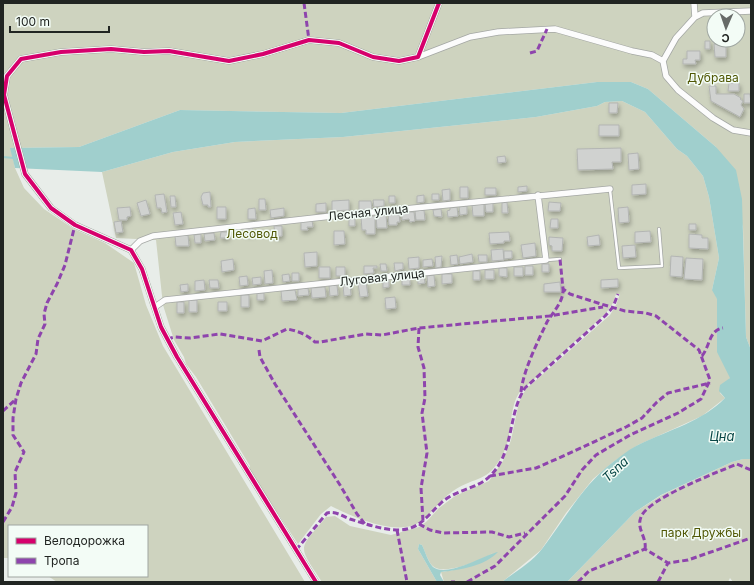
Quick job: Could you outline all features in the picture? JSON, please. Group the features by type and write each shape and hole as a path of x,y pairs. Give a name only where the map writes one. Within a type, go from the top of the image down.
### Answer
{"street":[{"path":"418,57 439,3"},
{"path":"694,3 695,17"},
{"path":"751,11 703,13 695,17 676,38 663,61 666,76 678,90 713,118 733,130 751,133"},
{"path":"316,582 160,327 142,269 131,250 75,225 51,208 25,174 4,95 7,76 21,59 61,52 110,49 144,52 170,51 229,61 263,54 309,40 339,43 373,57 399,61 418,57 470,37 498,32 555,29 576,34 597,42 652,55 663,61"},
{"name":"Лесная улица","path":"131,250 140,241 153,236 538,195 610,189"},
{"path":"538,195 546,260"},
{"name":"Луговая улица","path":"155,307 165,300 546,260"}],"lane":[{"path":"610,189 619,268 662,266 658,229"},
{"path":"546,260 560,259"}],"green space":[{"name":"Дубрава","path":"3,3 751,3 751,350 746,337 743,227 716,147 648,89 631,82 597,82 341,113 180,110 79,147 11,148 15,168 24,188 44,209 74,229 105,243 134,263 146,305 163,346 305,582 57,582 50,577 148,577 148,525 8,525 8,558 3,558"},
{"name":"Лесовод","path":"622,101 645,112 677,149 687,156 703,176 709,197 719,258 712,290 714,290 740,363 720,393 725,398 702,416 638,445 613,462 593,479 566,513 541,550 502,582 444,582 441,572 468,566 493,553 464,566 440,569 432,565 428,560 422,545 419,544 418,549 437,582 322,582 308,561 304,548 310,536 326,517 335,516 350,526 391,535 419,527 439,508 455,496 489,481 503,461 511,440 519,402 526,389 610,315 620,294 616,294 613,303 606,313 519,393 513,407 506,447 497,464 486,475 453,491 422,520 413,525 390,527 377,524 352,516 331,506 321,514 298,544 249,470 250,466 196,377 186,364 184,357 174,340 163,305 156,240 116,238 102,172 173,152 235,142 343,137 536,117 597,106 605,102"},
{"name":"парк Дружбы","path":"743,459 751,459 751,582 733,582 730,578 728,582 567,582 635,512 662,495 732,462"}],"water":[{"name":"Цна","path":"597,82 631,82 648,89 716,147 736,170 742,199 746,337 751,350 751,459 743,459 732,462 661,495 635,512 567,582 502,582 538,554 574,503 602,471 633,448 707,413 725,398 719,391 720,385 730,378 717,352 717,299 712,290 719,258 709,197 703,176 687,156 677,149 645,112 622,101 605,102 597,106 536,117 343,137 235,142 173,152 102,172 15,168 10,148 79,147 180,110 341,113"},
{"path":"419,544 422,545 431,565 439,570 447,570 466,565 498,552 493,557 479,564 441,572 440,575 444,582 437,582 418,549"}],"building":[{"path":"706,41 706,48 710,49 705,49"},
{"path":"714,48 726,48 726,57 715,57"},
{"path":"687,51 700,51 700,60 695,60 696,64 683,64 683,59 687,59"},
{"path":"729,83 739,83 739,91 728,91"},
{"path":"709,86 716,86 716,94 734,94 741,98 740,99 743,101 741,105 744,109 740,117 711,101"},
{"path":"744,94 750,94 751,103 744,103"},
{"path":"609,103 618,103 617,113 609,113"},
{"path":"599,125 619,125 619,136 599,136"},
{"path":"621,148 621,162 612,162 613,169 578,170 577,149"},
{"path":"638,153 639,169 629,170 628,154"},
{"path":"505,156 506,162 498,163 497,157"},
{"path":"646,184 646,194 632,195 632,185"},
{"path":"527,186 527,191 518,192 518,187"},
{"path":"460,187 468,187 468,198 460,198"},
{"path":"485,188 496,188 496,195 485,195"},
{"path":"450,189 450,200 443,201 442,190"},
{"path":"210,192 211,207 208,207 208,205 203,205 201,197 203,193"},
{"path":"164,194 167,212 162,213 161,208 157,208 155,195"},
{"path":"432,194 439,194 439,200 432,200"},
{"path":"424,195 424,202 417,203 417,196"},
{"path":"170,196 175,196 176,207 171,207"},
{"path":"389,196 395,196 395,203 389,203"},
{"path":"259,199 265,199 266,210 259,210"},
{"path":"146,200 150,214 141,216 137,203"},
{"path":"349,200 349,210 332,211 332,201"},
{"path":"373,200 384,200 384,206 374,207"},
{"path":"359,201 371,201 372,210 359,210"},
{"path":"507,202 508,213 502,213 502,203"},
{"path":"549,202 561,203 560,211 548,211"},
{"path":"326,203 326,212 316,212 316,204"},
{"path":"493,203 493,212 486,212 485,204"},
{"path":"484,204 484,216 473,216 472,205"},
{"path":"467,206 467,214 460,215 459,207"},
{"path":"130,207 131,216 127,217 127,220 119,220 117,208"},
{"path":"217,207 226,207 226,219 217,219"},
{"path":"457,207 458,216 448,217 447,211 450,210 450,208"},
{"path":"628,207 629,222 619,223 618,208"},
{"path":"255,208 256,219 248,219 248,209"},
{"path":"284,208 284,216 271,218 270,210"},
{"path":"441,209 442,217 434,216 433,210"},
{"path":"424,210 425,220 416,220 415,211"},
{"path":"181,212 183,224 175,225 173,213"},
{"path":"402,212 414,212 415,221 410,222 409,219 402,220"},
{"path":"388,213 399,213 400,222 397,222 397,225 389,225"},
{"path":"386,215 387,228 377,228 376,216"},
{"path":"375,216 375,234 366,234 366,230 362,230 361,217"},
{"path":"349,219 355,219 355,226 349,226"},
{"path":"551,219 558,219 558,228 550,228"},
{"path":"312,220 313,227 307,227 308,230 301,230 301,221"},
{"path":"121,221 123,232 116,233 114,222"},
{"path":"689,224 696,224 696,230 689,230"},
{"path":"274,226 282,226 282,236 275,237"},
{"path":"246,227 252,227 253,234 246,234"},
{"path":"334,231 344,231 345,244 334,245"},
{"path":"650,231 651,242 635,243 635,232"},
{"path":"221,232 228,232 228,238 220,238"},
{"path":"509,232 510,241 490,244 489,233"},
{"path":"214,233 215,240 205,241 204,234"},
{"path":"201,234 201,243 195,243 194,235"},
{"path":"689,234 702,235 702,238 708,238 708,249 689,248"},
{"path":"188,235 189,246 176,246 175,236"},
{"path":"599,235 600,245 588,246 587,237"},
{"path":"549,237 563,238 562,251 552,251 552,246 549,245"},
{"path":"535,243 536,256 523,258 521,245"},
{"path":"635,245 636,257 623,258 622,246"},
{"path":"503,249 504,260 492,261 491,250"},
{"path":"504,251 512,251 512,258 504,259"},
{"path":"317,252 317,266 305,267 304,253"},
{"path":"472,254 473,262 460,264 459,257"},
{"path":"457,255 458,264 451,265 450,256"},
{"path":"478,255 487,255 487,262 479,262"},
{"path":"442,256 441,267 436,268 435,257"},
{"path":"671,256 683,257 682,277 670,276"},
{"path":"419,257 419,268 409,269 408,258"},
{"path":"686,258 703,259 702,280 684,279"},
{"path":"233,259 234,270 222,272 221,261"},
{"path":"432,259 433,266 423,267 423,260"},
{"path":"394,263 403,263 403,269 395,271"},
{"path":"380,264 386,264 387,271 381,271"},
{"path":"542,264 549,264 549,272 542,272"},
{"path":"364,266 377,266 377,268 373,268 374,273 364,274"},
{"path":"525,266 533,266 533,275 525,275"},
{"path":"319,267 330,267 330,278 319,278"},
{"path":"336,267 345,267 345,276 336,276"},
{"path":"514,267 523,267 523,276 514,276"},
{"path":"499,268 507,268 507,277 499,276"},
{"path":"272,270 273,283 265,284 264,271"},
{"path":"485,270 494,270 494,279 485,279"},
{"path":"473,271 480,271 480,280 473,280"},
{"path":"292,273 299,273 299,281 292,281"},
{"path":"289,274 290,281 283,282 282,275"},
{"path":"442,274 452,274 452,283 442,284"},
{"path":"434,275 435,286 428,287 427,276"},
{"path":"247,276 248,285 240,286 239,277"},
{"path":"424,276 425,283 418,284 418,277"},
{"path":"261,277 261,284 253,285 252,278"},
{"path":"402,278 410,278 410,285 402,285"},
{"path":"618,279 618,287 601,288 601,280"},
{"path":"204,280 205,290 195,291 195,281"},
{"path":"209,280 218,280 219,288 210,288"},
{"path":"383,280 389,280 389,287 383,288"},
{"path":"366,282 368,296 360,297 358,283"},
{"path":"560,282 561,292 544,292 544,284"},
{"path":"188,284 188,291 181,292 180,285"},
{"path":"350,284 351,295 344,296 343,285"},
{"path":"337,285 338,295 330,296 329,286"},
{"path":"325,287 326,297 312,298 311,288"},
{"path":"308,288 309,295 298,296 298,289"},
{"path":"295,290 297,300 282,301 281,291"},
{"path":"257,293 264,293 264,300 257,300"},
{"path":"241,295 249,295 249,307 241,307"},
{"path":"395,297 396,308 386,309 385,298"},
{"path":"189,300 197,300 197,312 189,312"},
{"path":"177,302 184,302 184,313 177,313"},
{"path":"218,302 227,302 227,311 218,311"}],"waterway":[{"path":"3,157 14,158"}],"marked path":[{"path":"304,3 309,40"},
{"path":"530,53 537,51 547,29"},
{"path":"3,522 12,507 16,493 15,472 24,452 13,435 13,418 16,399 21,383 36,354 38,339 45,324 44,314 47,303 65,265 75,225"},
{"path":"467,582 495,566 565,496 582,470 596,455 630,435 678,413 701,399 710,380 699,350 656,316 646,313 625,311 570,294 563,289 560,259"},
{"path":"521,392 531,356 547,322 562,298 563,289"},
{"path":"296,550 327,513 336,513 380,528 393,530 407,529 418,524 448,498 484,481 497,467 503,457 515,410 525,388 605,316 613,307 618,294"},
{"path":"167,339 175,337 190,338 220,334 262,341 287,329 309,337 315,342 320,342 366,334 382,335 419,328 549,316 603,307"},
{"path":"419,328 418,347 424,368 425,398 422,413 427,453 421,488 423,521"},
{"path":"702,356 712,335 718,329 723,328"},
{"path":"259,350 260,357 275,384 357,514 365,524"},
{"path":"490,476 536,468 626,427 642,418 668,393 710,383"},
{"path":"3,411 16,399"},
{"path":"645,549 645,541 640,521 646,510 656,502 669,494 737,464 751,470"},
{"path":"419,524 430,530 443,533 492,532 509,537 525,533"},
{"path":"397,530 407,582"},
{"path":"578,582 589,571 645,549 668,563 688,560 751,538"},
{"path":"658,582 668,563"}],"cycle path":[{"path":"316,582 177,357 161,327 142,269 131,250 75,225 51,208 25,174 4,95 7,76 21,59 61,52 111,49 144,52 169,51 229,61 263,54 309,40 339,43 373,57 399,61 418,57 439,3"}],"water label":[{"name":"Tsna","path":"615,469"}]}
